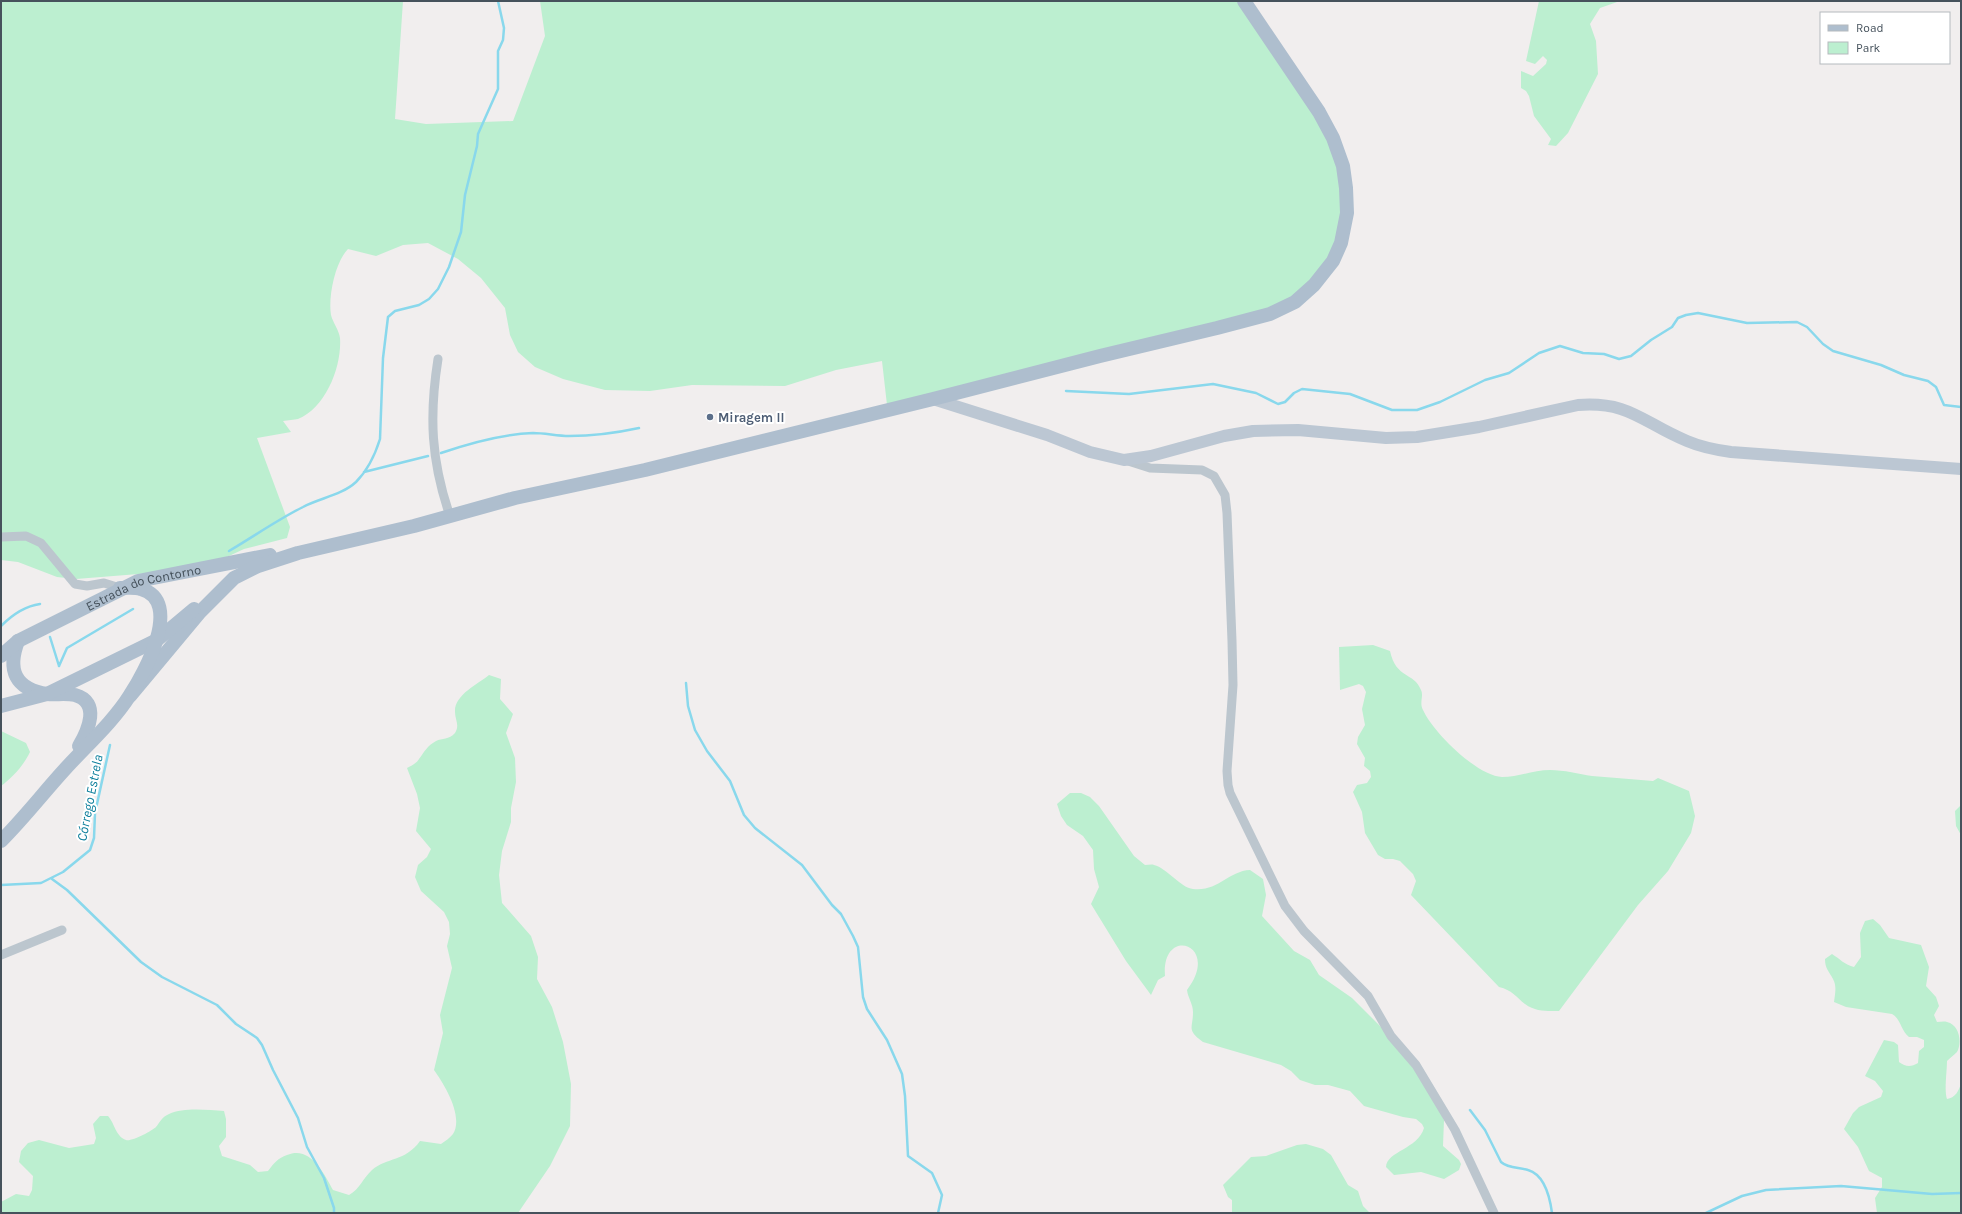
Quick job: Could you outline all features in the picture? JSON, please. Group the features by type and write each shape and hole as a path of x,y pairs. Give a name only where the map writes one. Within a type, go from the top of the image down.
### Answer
{"main road":[{"path":"1,706 47,694 157,640 212,593 234,578 258,566 298,553 414,526 516,498 644,470 933,399 1270,314 1295,302 1314,285 1333,261 1340,243 1347,213 1343,166 1332,138 1318,112 1244,1"},
{"name":"Estrada do Contorno","path":"1,656 18,641 120,588 138,581 163,574 265,556 298,553"},
{"path":"1,841 89,745 200,612 234,578"},
{"path":"120,588 141,588 150,593 157,602 160,614 161,627 157,640 130,696"},
{"path":"18,641 13,655 12,665 16,676 22,684 31,690 47,694 76,696 86,702 90,710 91,722 87,733 66,769"}],"street":[{"path":"438,359 432,395 434,445 441,488 450,516"},
{"path":"933,399 1047,435 1090,452 1150,468 1202,470 1214,476 1222,488 1227,513 1233,685 1227,771 1230,793 1285,906 1304,932 1368,996 1391,1036 1416,1065 1455,1130 1494,1213"},
{"path":"1124,460 1151,456 1224,436 1252,431 1298,430 1386,438 1417,437 1479,427 1578,405 1594,404 1611,406 1635,414 1676,436 1706,448 1731,452 1961,469"},
{"path":"1,537 26,536 41,543 75,584 87,586 104,583 120,588"},
{"path":"1,955 62,930"}],"green space":[{"path":"1,1 403,1 395,119 426,124 513,121 545,36 540,1 1241,1 1313,111 1336,156 1345,216 1322,274 1276,309 887,405 882,361 836,370 785,386 692,385 650,391 605,390 563,379 535,367 518,352 510,335 505,308 481,278 458,259 428,243 403,245 376,256 348,249 339,262 332,290 330,308 333,321 340,338 340,349 335,373 330,385 317,406 308,414 298,419 283,421 291,432 257,438 290,527 287,538 244,549 214,563 151,573 76,579 57,577 18,562 1,560"},
{"path":"1539,1 1620,1 1600,8 1590,24 1596,41 1598,74 1568,133 1556,146 1548,145 1551,139 1534,116 1529,96 1526,91 1521,88 1521,71 1533,76 1546,64 1547,60 1543,56 1535,64 1526,61"},
{"path":"1373,645 1390,651 1396,666 1418,684 1422,692 1421,705 1423,710 1436,730 1446,741 1469,761 1492,775 1508,777 1550,770 1566,771 1592,776 1653,781 1658,778 1689,791 1695,816 1691,833 1668,871 1638,905 1559,1011 1542,1010 1529,1007 1511,992 1499,987 1411,895 1416,881 1413,874 1400,861 1385,859 1378,855 1365,833 1362,812 1353,792 1357,785 1367,783 1371,777 1370,771 1364,766 1365,758 1357,744 1358,737 1365,725 1362,709 1366,692 1363,686 1359,684 1340,690 1339,647"},
{"path":"489,675 501,679 500,699 513,714 506,733 515,758 516,782 511,808 511,822 502,851 499,875 502,903 531,936 538,957 537,979 552,1007 563,1042 571,1084 570,1126 550,1166 518,1213 1,1213 1,1202 16,1194 29,1196 32,1190 33,1176 19,1162 21,1151 28,1143 39,1140 69,1148 94,1144 96,1138 93,1124 100,1116 108,1116 117,1133 126,1140 129,1140 137,1138 150,1131 156,1127 161,1120 169,1114 175,1112 182,1110 224,1111 226,1119 226,1137 219,1146 222,1156 250,1165 258,1172 268,1171 276,1161 284,1156 295,1153 303,1154 315,1162 321,1169 333,1190 349,1195 356,1190 372,1170 384,1163 408,1153 420,1141 441,1144 453,1134 456,1127 454,1110 443,1083 434,1070 443,1033 440,1015 452,968 447,946 450,934 449,922 444,912 421,891 415,877 418,865 427,857 431,849 416,831 420,808 417,794 407,768 417,762 430,745 438,740 450,737 455,733 457,725 455,712 458,700 468,690"},
{"path":"1,731 26,743 30,752 17,771 1,786"},
{"path":"1070,793 1081,793 1090,797 1099,806 1134,856 1145,865 1159,867 1188,888 1202,889 1216,885 1235,874 1250,870 1263,879 1266,895 1262,916 1294,951 1310,960 1319,975 1352,998 1386,1032 1424,1077 1444,1120 1443,1146 1459,1160 1461,1164 1459,1170 1444,1179 1421,1172 1394,1175 1386,1167 1388,1162 1397,1153 1416,1141 1424,1128 1416,1119 1403,1117 1364,1106 1350,1091 1328,1085 1315,1085 1300,1080 1291,1071 1281,1065 1203,1042 1198,1038 1192,1031 1193,1009 1187,990 1196,974 1198,961 1194,952 1188,947 1179,946 1172,950 1166,960 1165,976 1158,980 1151,995 1126,961 1091,904 1099,887 1094,869 1093,850 1083,836 1067,825 1061,816 1057,804"},
{"path":"1961,805 1961,835 1956,826 1955,811"},
{"path":"1873,919 1880,925 1889,938 1921,945 1929,967 1926,986 1936,997 1939,1006 1934,1015 1937,1022 1946,1022 1955,1027 1959,1035 1959,1048 1957,1052 1947,1061 1946,1091 1947,1099 1954,1096 1961,1083 1961,1213 1877,1213 1875,1198 1882,1187 1882,1178 1869,1171 1858,1147 1844,1129 1853,1113 1859,1107 1881,1097 1883,1091 1875,1081 1865,1076 1884,1040 1894,1042 1898,1045 1899,1062 1906,1066 1911,1066 1918,1063 1919,1051 1924,1047 1924,1040 1917,1037 1909,1037 1904,1032 1895,1016 1892,1014 1846,1007 1834,1002 1835,984 1826,968 1825,959 1832,954 1854,967 1861,957 1860,933 1865,921"},
{"path":"1306,1144 1323,1149 1331,1155 1348,1185 1358,1191 1363,1206 1370,1213 1232,1213 1232,1200 1228,1197 1223,1185 1251,1157 1266,1156 1297,1145"}],"waterway":[{"path":"229,551 293,512 344,490 356,482 368,467 380,439 383,358 388,317 395,311 419,305 429,299 438,289 449,267 461,232 465,195 477,146 478,134 498,89 498,51 503,40 504,28 498,1"},
{"path":"1066,391 1129,394 1213,384 1256,393 1278,404 1285,402 1294,393 1302,389 1350,394 1392,410 1417,410 1440,402 1485,380 1509,373 1539,353 1560,346 1583,353 1604,354 1619,359 1631,356 1651,340 1672,327 1678,318 1698,313 1747,323 1797,322 1807,327 1823,344 1833,351 1881,365 1904,375 1928,381 1936,387 1944,405 1961,407"},
{"path":"441,453 510,435 533,433 564,436 587,435 613,433 639,428"},
{"path":"364,472 428,456"},
{"name":"Córrego Estrela","path":"1,626 19,612 34,605 40,604"},
{"path":"59,666 67,648 133,609"},
{"path":"50,637 59,666"},
{"path":"686,683 688,706 695,730 707,751 730,781 744,815 755,828 802,865 832,905 841,914 853,936 858,947 863,997 867,1009 887,1040 902,1074 905,1096 908,1156 932,1173 942,1195 938,1213"},
{"name":"Córrego Estrela","path":"1,885 41,883 63,872 90,850 94,838 95,813 110,745"},
{"path":"52,879 67,890 141,962 162,977 217,1005 236,1024 257,1038 262,1045 298,1118 307,1147 324,1178 334,1208 334,1213"},
{"path":"1470,1110 1485,1130 1501,1162 1511,1167 1528,1170 1534,1173 1543,1182 1548,1194 1552,1213"},
{"path":"1706,1213 1742,1196 1766,1190 1841,1186 1932,1194 1961,1193"}],"place":[{"name":"Miragem II","path":"710,417"}]}
